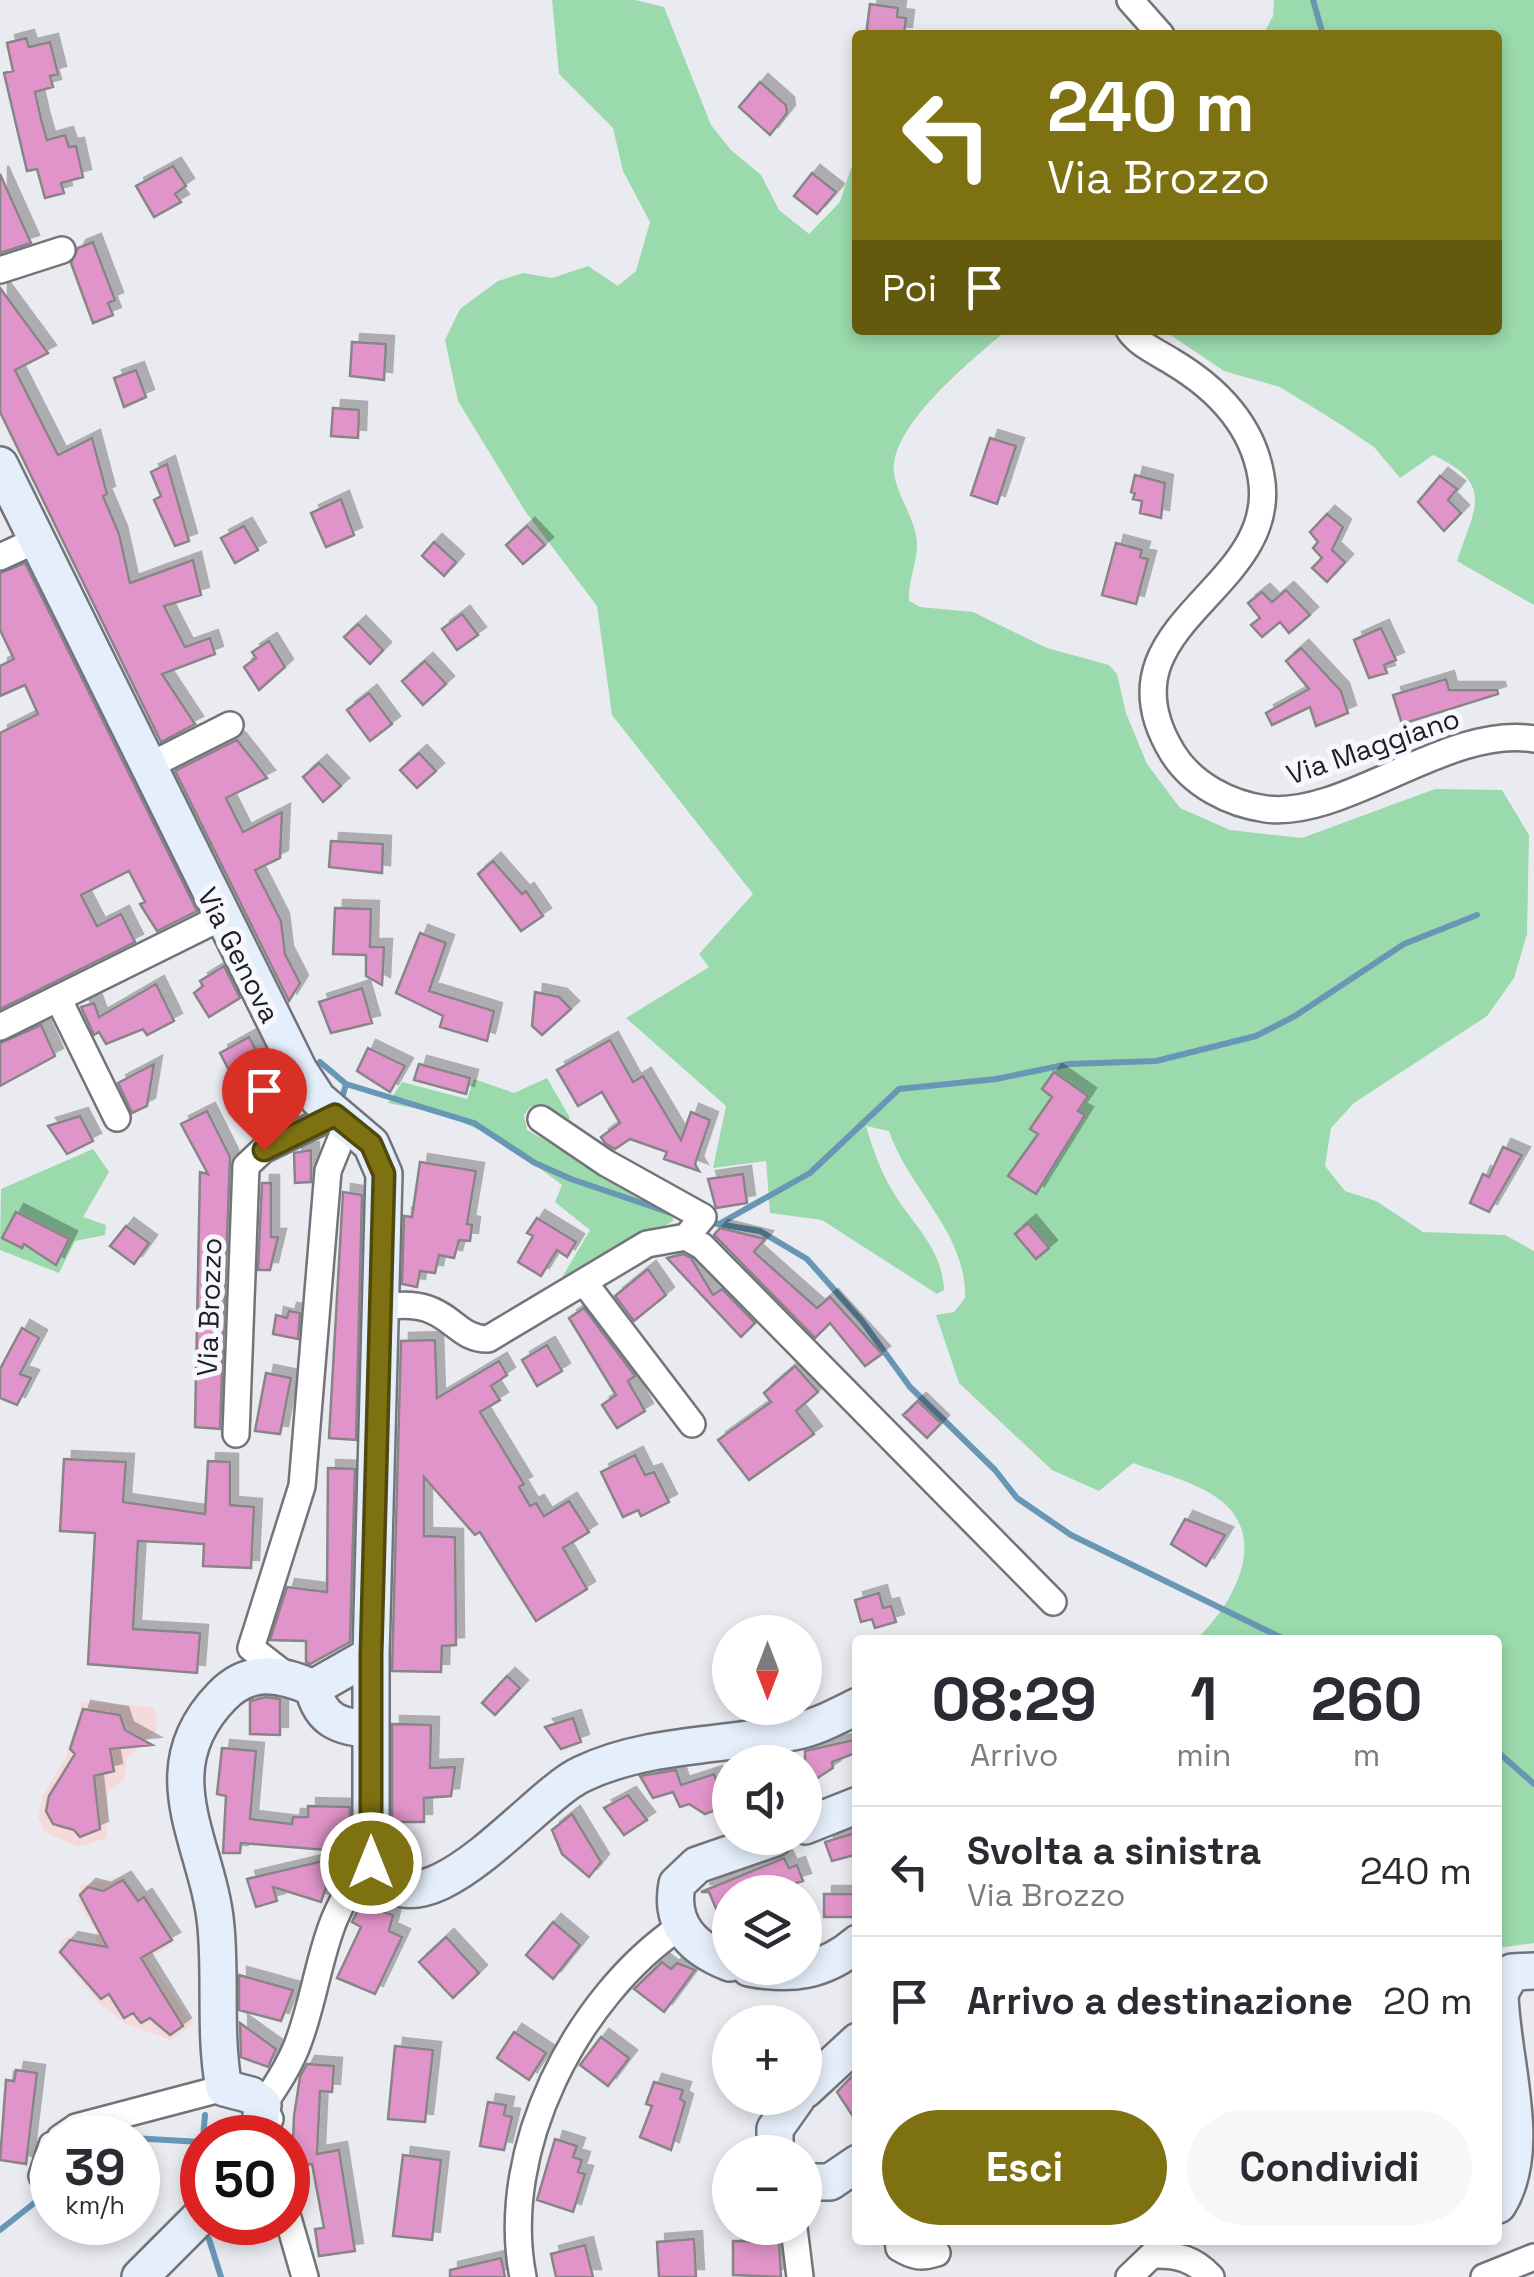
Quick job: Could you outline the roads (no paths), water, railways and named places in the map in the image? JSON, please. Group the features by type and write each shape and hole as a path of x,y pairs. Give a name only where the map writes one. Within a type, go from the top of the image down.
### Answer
{"main road":[{"name":"Via Genova","path":"0,465 298,1070 341,1118 371,1144 384,1174 371,1655 371,1863"},
{"path":"260,2115 251,2096 224,2088 218,2056 216,1923 189,1823 187,1760 199,1725 226,1692 248,1678 300,1682 371,1655"},
{"path":"300,1682 329,1720 371,1730"},
{"path":"371,1863 394,1888 435,1888 458,1874 550,1794 582,1774 712,1742 792,1732 852,1708"},
{"path":"822,1819 852,1807"},
{"path":"712,1956 681,1926 674,1901 685,1874 732,1855"},
{"path":"822,1967 852,1947"},
{"path":"1502,1990 1512,1972 1534,1972"},
{"path":"1502,2034 1521,2137 1516,2176 1502,2198"},
{"path":"822,2074 852,2047"},
{"path":"822,2182 830,2182 852,2167"},
{"path":"140,2277 180,2237"}],"street":[{"path":"1130,0 1156,30"},
{"path":"0,270 62,250"},
{"name":"Via Maggiano","path":"1136,335 1203,380 1230,408 1251,440 1262,479 1264,500 1256,536 1244,555 1182,621 1155,674 1154,711 1164,738 1196,780 1248,805 1271,810 1304,806 1477,742 1534,739"},
{"path":"0,557 37,540"},
{"path":"147,767 230,726"},
{"path":"0,1027 220,918"},
{"path":"58,998 118,1118"},
{"path":"300,1682 251,1648 302,1486 328,1171 341,1118"},
{"name":"Via Brozzo","path":"236,1434 246,1166 264,1150 341,1118"},
{"path":"541,1119 694,1227 702,1246 1052,1602"},
{"path":"379,1308 426,1305 475,1336 488,1339 647,1244 694,1227"},
{"path":"584,1282 692,1424"},
{"path":"270,2115 298,2043 327,1930 345,1893 371,1863"},
{"path":"523,2277 518,2213 528,2150 549,2084 604,2001 653,1944 681,1926"},
{"path":"122,2115 224,2088"},
{"path":"296,2245 305,2277"},
{"path":"796,2245 800,2277"},
{"path":"899,2245 920,2258 937,2253"},
{"path":"1129,2277 1152,2255 1168,2255 1194,2260 1211,2277"},
{"path":"1484,2277 1534,2256"}],"waterway":[{"path":"1313,0 1322,30"},
{"path":"719,1224 810,1173 899,1089 996,1079 1069,1064 1156,1061 1256,1036 1295,1016 1404,944 1477,915"},
{"path":"320,1062 346,1084 474,1123 535,1163 674,1214"},
{"path":"343,1095 346,1084"},
{"path":"706,1222 760,1231 807,1259 862,1321 910,1387 995,1470 1017,1498 1071,1535 1276,1635"},
{"path":"1502,1756 1534,1784"},
{"path":"160,2140 180,2141"},
{"path":"0,2230 30,2206"},
{"path":"211,2245 221,2277"}]}
